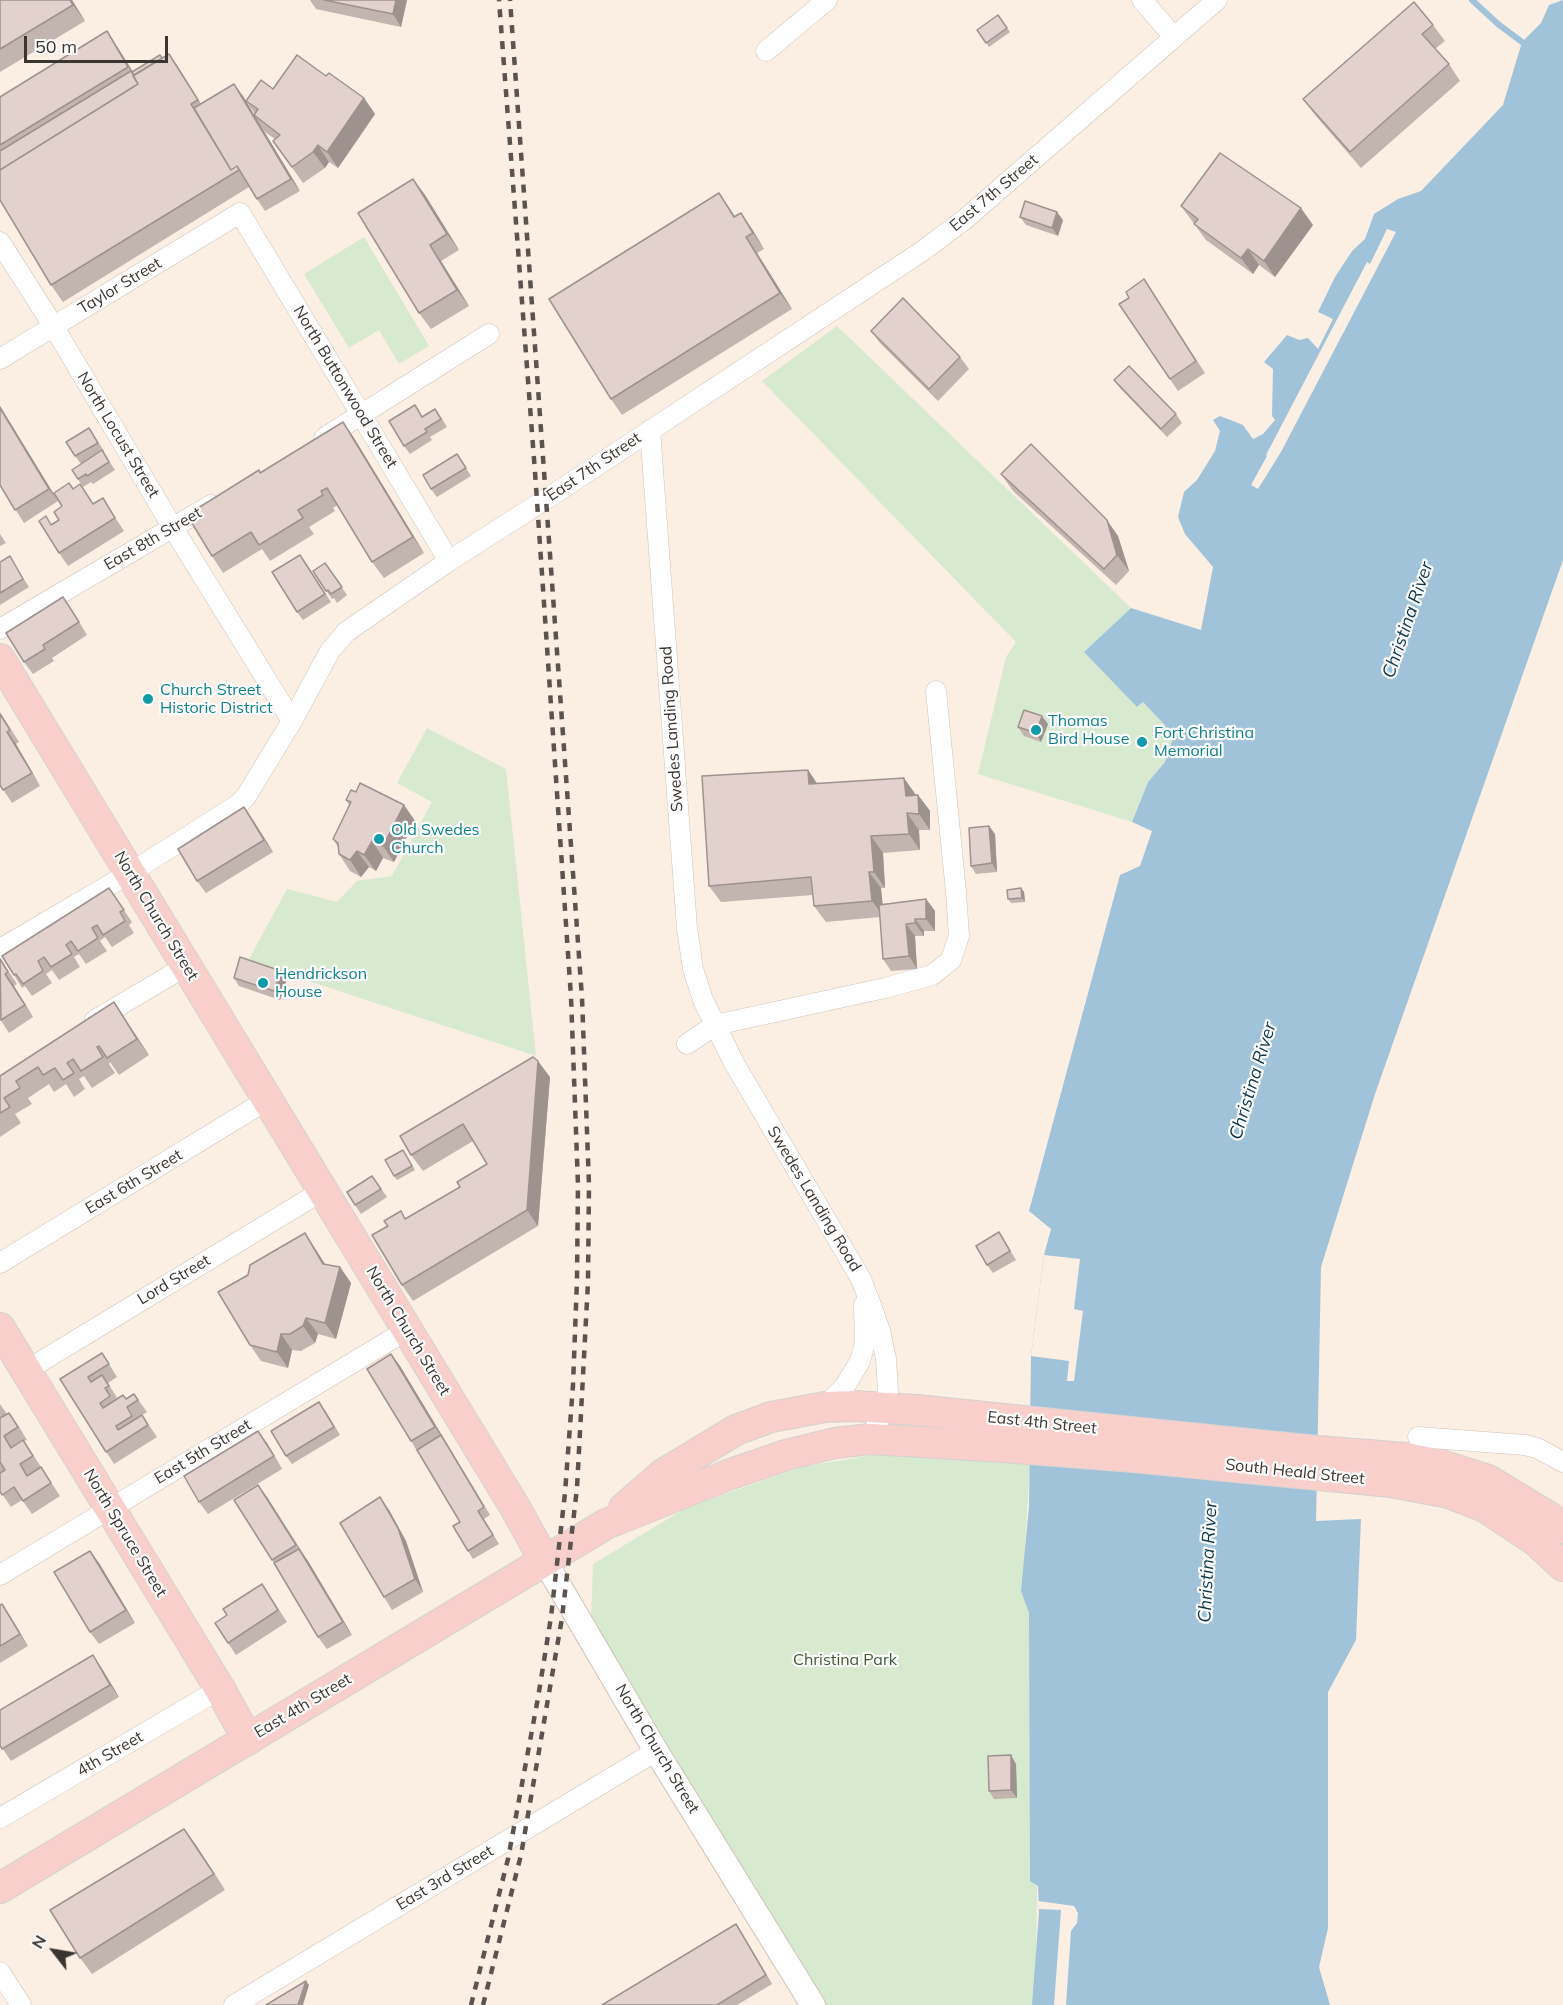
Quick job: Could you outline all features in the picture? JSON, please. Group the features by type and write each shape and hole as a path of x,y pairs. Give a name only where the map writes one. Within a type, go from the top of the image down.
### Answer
{"main road":[{"name":"North Church Street","path":"0,659 516,1509 544,1560"},
{"name":"North Spruce Street","path":"0,1328 220,1689 248,1740"},
{"name":"East 4th Street","path":"606,1524 663,1474 736,1430 771,1418 825,1407 856,1406 1406,1458 1441,1465 1488,1480 1501,1501"},
{"name":"East 4th Street","path":"0,1888 606,1524 696,1486 786,1455 835,1443 871,1439 1003,1447"},
{"name":"South Heald Street","path":"1003,1447 1391,1482 1501,1501 1549,1516 1563,1528"},
{"name":"South Heald Street","path":"1501,1501 1536,1541 1563,1566"}],"street":[{"path":"766,51 827,0"},
{"path":"1142,0 1174,37"},
{"name":"East 7th Street","path":"0,949 130,873 239,804 247,795 292,721 330,651 346,632 449,561 914,256 964,220 1217,0"},
{"name":"Taylor Street","path":"0,359 240,213"},
{"name":"North Buttonwood Street","path":"240,213 449,561"},
{"name":"North Locust Street","path":"0,242 54,327 173,528 292,721"},
{"path":"312,445 489,334"},
{"name":"Swedes Landing Road","path":"650,430 687,928 693,969 703,1000 734,1063 861,1279 880,1331 886,1359 888,1391 871,1439"},
{"name":"East 8th Street","path":"0,629 223,498"},
{"path":"687,1044 715,1025 922,978 942,969 951,960 959,936 936,691"},
{"path":"82,1027 186,966"},
{"name":"East 6th Street","path":"0,1263 267,1100"},
{"name":"Lord Street","path":"27,1370 322,1191"},
{"name":"Swedes Landing Road","path":"825,1407 845,1386 860,1361 865,1343 861,1279"},
{"name":"East 5th Street","path":"0,1575 407,1330"},
{"path":"1418,1437 1525,1444 1563,1462"},
{"name":"North Church Street","path":"544,1560 656,1751 813,2005"},
{"name":"4th Street","path":"0,1818 220,1689"},
{"name":"East 3rd Street","path":"234,2005 656,1751"},
{"path":"0,1972 21,2005"}],"green space":[{"path":"364,237 429,346 399,364 379,330 349,348 304,274"},
{"path":"837,326 1131,608 1084,652 1138,707 1143,702 1174,735 1165,762 1148,782 1132,822 978,774 1006,657 1016,642 762,381"},
{"path":"427,728 506,769 536,1056 248,961 287,889 337,902 357,881 392,876 432,802 397,783"},
{"name":"Christina Park","path":"903,1450 1030,1462 1025,1548 1042,1617 1035,2005 825,2005 591,1621 593,1564 686,1508 801,1467"}],"water":[{"name":"Christina River","path":"1563,0 1563,560 1375,1094 1321,1267 1316,1521 1361,1519 1356,1640 1328,1692 1328,1928 1319,1967 1330,2005 1032,2005 1039,1912 1038,1886 1030,1881 1029,1613 1021,1591 1029,1507 1031,1356 1044,1255 1051,1229 1029,1211 1120,875 1140,866 1152,831 1132,822 1148,782 1165,762 1174,735 1143,702 1137,707 1084,652 1131,608 1201,630 1213,567 1185,534 1178,517 1184,492 1197,480 1215,451 1220,431 1213,420 1220,416 1243,425 1253,439 1263,434 1275,420 1272,416 1273,369 1264,362 1287,335 1299,340 1308,338 1318,349 1333,319 1318,312 1335,277 1352,251 1365,239 1374,214 1398,199 1421,191 1503,105 1522,42 1541,23 1549,5"}],"pier":[{"path":"1387,229 1396,232 1281,452 1258,489 1251,485 1367,262 1370,264"},
{"path":"1044,1255 1080,1259 1074,1309 1083,1311 1074,1381 1067,1381 1069,1361 1031,1356"},
{"path":"1038,1901 1074,1906 1078,1913 1077,1923 1071,1931 1066,2005 1054,2005 1061,1910 1039,1909"}],"building":[{"path":"0,0 70,0 73,5 0,49"},
{"path":"324,0 396,0 393,14"},
{"path":"1414,2 1433,25 1422,34 1449,64 1350,152 1303,99"},
{"path":"998,15 1007,28 986,43 977,30"},
{"path":"107,31 128,67 0,145 0,97"},
{"path":"169,54 198,100 191,104 231,170 237,166 239,170 51,285 0,200 0,170 138,84 133,76"},
{"path":"160,55 162,58 134,75 132,72"},
{"path":"297,55 326,76 329,73 364,98 327,152 318,145 313,152 292,167 273,141 280,135 254,115 258,109 246,101 261,80 273,89"},
{"path":"131,71 138,84 0,170 0,151"},
{"path":"234,84 291,179 257,199 237,166 231,170 194,108"},
{"path":"1220,153 1301,208 1264,261 1248,249 1241,258 1194,224 1198,219 1181,206"},
{"path":"413,179 447,234 430,245 457,290 419,313 358,213"},
{"path":"719,193 734,217 741,213 753,233 746,237 780,293 611,399 549,299"},
{"path":"1025,201 1057,212 1052,228 1020,217"},
{"path":"1144,279 1196,361 1170,379 1119,304 1129,298 1126,292"},
{"path":"903,298 960,357 929,389 871,331"},
{"path":"1129,366 1176,414 1161,429 1114,380"},
{"path":"415,405 422,417 435,409 441,419 425,429 427,432 404,446 389,421"},
{"path":"0,408 49,489 15,510 0,485"},
{"path":"343,422 413,537 372,562 327,488 321,491 323,495 298,510 303,518 259,545 251,532 212,556 187,515"},
{"path":"89,428 98,443 75,456 66,442"},
{"path":"1031,444 1107,520 1117,555 1104,569 1001,474"},
{"path":"102,450 109,462 78,479 72,470"},
{"path":"457,454 466,468 431,489 423,475"},
{"path":"69,483 73,489 80,484 93,504 103,498 115,518 59,553 39,521 46,516 51,525 59,520 54,512 62,506 54,493"},
{"path":"300,555 325,594 297,612 272,572"},
{"path":"10,556 23,579 0,593 0,562"},
{"path":"325,563 342,587 331,594 328,590 326,591 313,571"},
{"path":"63,597 79,622 43,645 45,649 24,662 6,633"},
{"path":"1024,710 1042,716 1036,733 1018,727"},
{"path":"0,714 10,730 7,732 32,773 3,790 0,785"},
{"path":"808,770 809,784 904,778 906,796 918,795 919,814 907,813 909,834 871,836 874,872 869,872 872,901 814,906 811,877 709,886 702,776"},
{"path":"360,783 404,805 383,846 372,841 364,855 357,851 350,860 339,854 338,843 333,839 351,802 346,800 351,790 356,792"},
{"path":"244,807 264,840 197,881 178,849"},
{"path":"989,826 992,863 971,866 969,828"},
{"path":"109,888 124,910 120,912 125,921 103,935 97,925 92,928 98,938 78,951 71,941 66,945 72,954 51,967 44,957 38,961 43,971 23,984 16,974 14,975 2,956"},
{"path":"1021,888 1022,898 1008,899 1007,890"},
{"path":"926,899 926,919 915,919 915,923 906,924 909,956 883,959 879,905"},
{"path":"240,957 281,971 274,991 234,978"},
{"path":"0,959 8,972 5,974 25,1005 1,1020"},
{"path":"114,1002 137,1039 107,1058 99,1046 97,1047 103,1057 81,1071 73,1059 67,1063 74,1073 63,1080 55,1068 43,1075 38,1067 16,1081 20,1088 4,1098 10,1107 0,1113 0,1076"},
{"path":"533,1057 538,1061 527,1210 402,1285 372,1235 388,1226 384,1221 401,1211 405,1219 460,1187 457,1182 487,1164 463,1124 411,1155 400,1136"},
{"path":"403,1150 412,1166 394,1176 385,1160"},
{"path":"372,1176 381,1189 355,1205 347,1192"},
{"path":"999,1232 1010,1251 987,1265 976,1246"},
{"path":"305,1233 323,1264 340,1267 325,1323 306,1318 303,1326 290,1334 281,1334 277,1352 250,1345 218,1292 248,1275 250,1265"},
{"path":"102,1353 109,1364 88,1377 91,1382 102,1375 109,1386 105,1388 110,1396 100,1403 103,1408 123,1395 126,1399 134,1394 138,1400 127,1407 132,1416 116,1426 118,1430 142,1415 148,1425 106,1452 60,1379"},
{"path":"391,1354 435,1427 411,1441 367,1369"},
{"path":"319,1402 334,1427 286,1456 271,1431"},
{"path":"9,1413 18,1427 4,1436 11,1448 23,1440 33,1456 20,1464 27,1476 41,1467 51,1483 23,1501 14,1487 2,1495 0,1491 0,1473 5,1470 0,1462 0,1418"},
{"path":"258,1431 274,1456 199,1502 184,1476"},
{"path":"441,1435 484,1507 478,1511 493,1535 468,1551 453,1526 460,1522 417,1450"},
{"path":"258,1485 296,1545 272,1560 234,1500"},
{"path":"380,1497 398,1528 415,1579 384,1597 340,1523"},
{"path":"299,1549 343,1622 318,1637 274,1563"},
{"path":"90,1551 126,1610 90,1632 54,1572"},
{"path":"262,1584 278,1610 228,1643 215,1623 227,1615 223,1609"},
{"path":"2,1604 20,1634 0,1646 0,1605"},
{"path":"93,1655 110,1685 2,1749 0,1710"},
{"path":"1011,1755 1011,1790 989,1791 988,1756"},
{"path":"184,1829 214,1874 80,1958 50,1910"},
{"path":"736,1924 766,1975 717,2005 602,2005"},
{"path":"306,1981 298,2005 266,2005"}],"waterway":[{"path":"1472,0 1522,42"}],"railway":[{"path":"471,2005 508,1859 551,1617 565,1493 573,1385 577,1280 578,1185 571,997 535,472 499,0"},
{"path":"483,2005 521,1855 562,1618 577,1488 588,1282 589,1185 582,998 510,0"}],"place":[{"name":"Church Street Historic District","path":"148,699"},
{"name":"Thomas Bird House","path":"1036,730"},
{"name":"Fort Christina Memorial","path":"1142,742"},
{"name":"Old Swedes Church","path":"379,839"},
{"name":"Hendrickson House","path":"263,983"}]}
